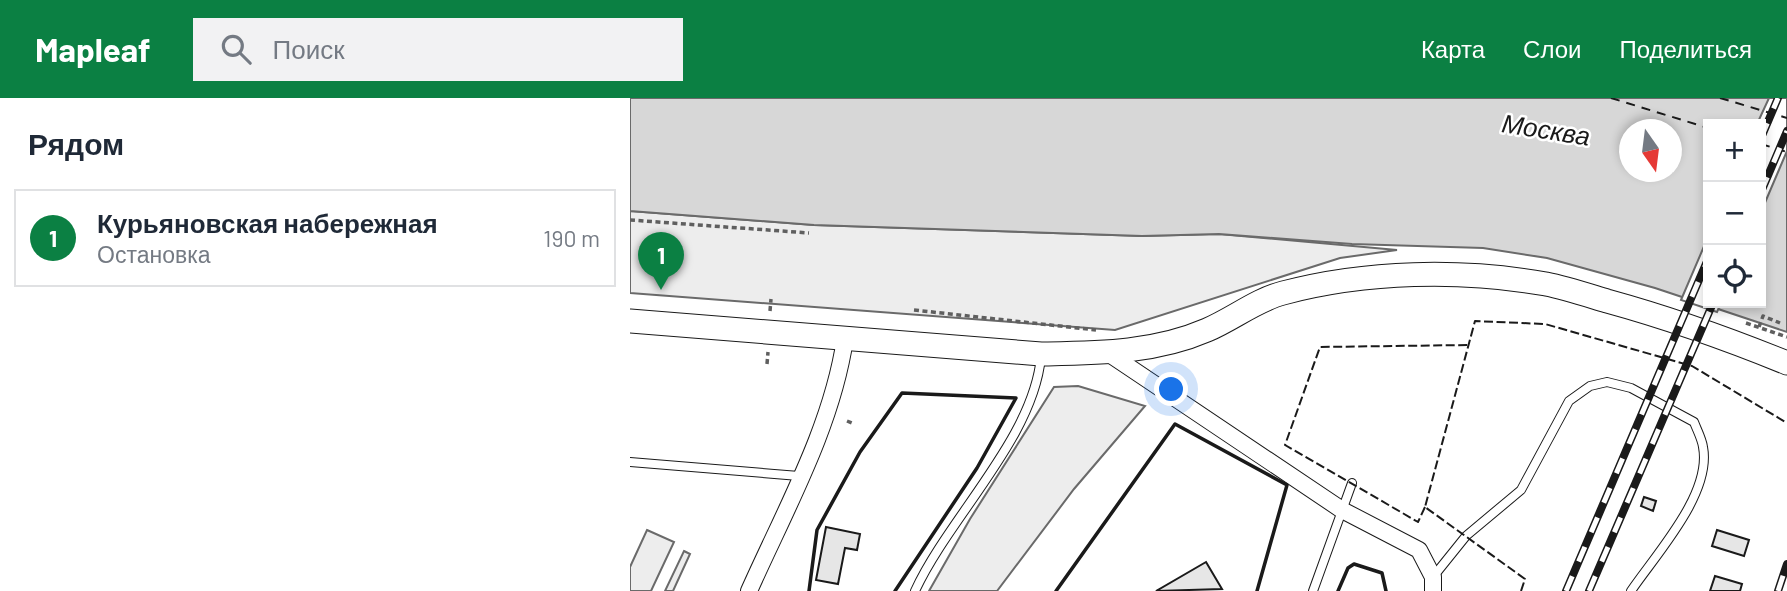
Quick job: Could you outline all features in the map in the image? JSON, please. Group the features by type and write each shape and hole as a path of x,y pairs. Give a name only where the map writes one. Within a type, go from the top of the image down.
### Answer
{"main road":[{"path":"630,321 1041,354 1108,354 1161,346 1208,330 1281,293 1334,283 1414,275 1483,276 1547,284 1710,332 1787,363"}],"street":[{"path":"749,591 828,413 840,371 845,339"},
{"path":"1108,354 1342,510 1419,550 1433,584"}],"lane":[{"path":"915,591 937,552 980,491 1024,412 1039,379 1041,354"},
{"path":"1433,584 1466,536 1521,490 1569,401 1590,386 1607,382 1631,388 1694,422 1703,447 1703,472 1697,493 1631,591"},
{"path":"630,462 799,476"},
{"path":"1313,591 1352,483"}],"path":[{"path":"630,220 809,233"},
{"path":"771,299 771,311"},
{"path":"914,310 1099,331"},
{"path":"1759,327 1763,316 1780,323"},
{"path":"767,363 768,351"},
{"path":"847,421 852,423"}],"shaded area":[{"path":"630,211 814,225 1142,236 1219,234 1397,250 1340,258 1115,330 630,293"},
{"path":"1078,386 1145,406 1074,489 997,591 929,591 970,519 1054,387"},
{"path":"647,530 674,542 651,591 630,591 630,567"},
{"path":"684,551 690,554 673,591 665,591"}],"water":[{"name":"Москва","path":"630,98 1787,98 1787,332 1715,308 1766,308 1766,119 1703,119 1703,304 1547,258 1483,248 1352,244 1219,234 1142,236 814,225 630,211"}],"pier":[{"path":"1769,98 1787,98 1787,151 1766,200 1766,119 1759,119"},
{"path":"1703,249 1703,307 1681,300"}],"building":[{"path":"1644,497 1656,501 1653,511 1641,506"},
{"path":"826,527 860,534 857,550 845,548 838,584 816,580"},
{"path":"1717,530 1749,540 1744,556 1712,546"},
{"path":"1206,562 1222,589 1156,591"},
{"path":"1715,576 1742,584 1740,591 1710,591"}],"ferry route":[{"path":"1611,98 1703,126"},
{"path":"1720,98 1787,118"},
{"path":"1766,146 1787,152"}],"railway":[{"path":"1766,126 1778,98"},
{"path":"1765,182 1787,131"},
{"path":"1566,591 1703,271"},
{"path":"1589,591 1711,308"},
{"path":"1778,591 1787,564"}],"fence":[{"path":"1521,591 1525,579 1425,507 1475,321 1545,324 1692,366 1787,423"},
{"path":"1425,507 1418,522 1285,445 1320,347 1469,345"}],"wall":[{"path":"809,591 817,530 860,452 902,393 1016,398 977,468 895,591"},
{"path":"1056,591 1175,424 1287,485 1257,591"},
{"path":"1338,591 1348,568 1354,564 1382,573 1386,591"}],"place":[{"name":"Курьяновская набережная","path":"661,290"}]}
